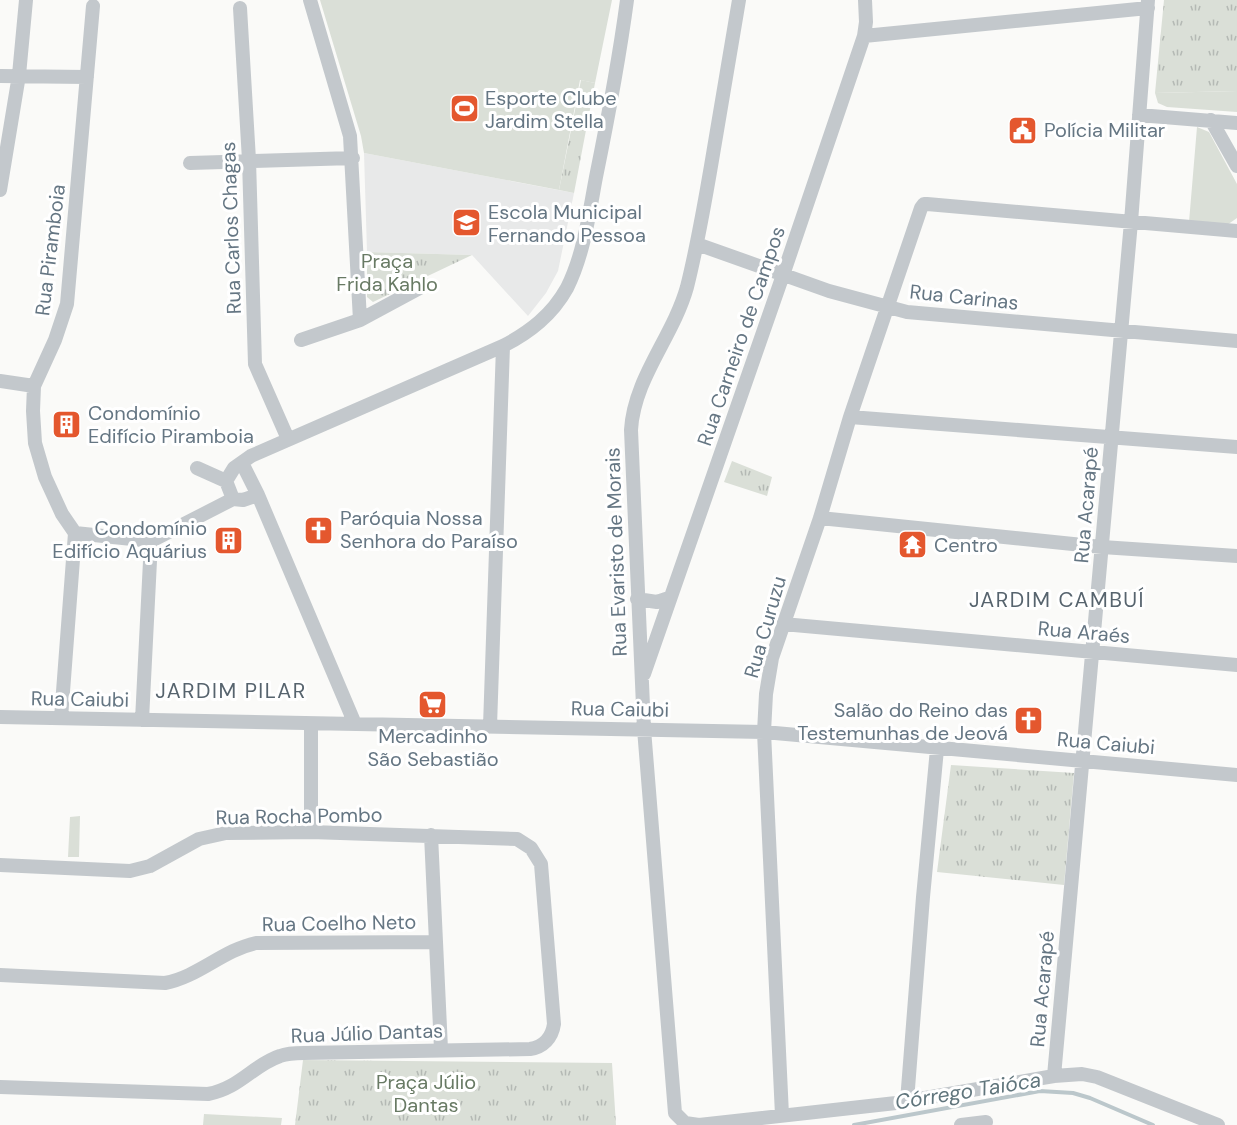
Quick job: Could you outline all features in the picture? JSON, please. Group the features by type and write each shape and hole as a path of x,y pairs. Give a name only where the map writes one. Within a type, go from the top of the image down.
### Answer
{"street":[{"path":"0,190 19,75 26,0"},
{"path":"310,0 350,136 353,158 360,320"},
{"path":"226,481 234,468 251,456 503,346 528,333 543,320 566,288 576,267 590,212 617,70 627,0"},
{"name":"Rua Evaristo de Morais","path":"739,0 697,244 681,308 640,387 632,415 637,606 644,729 674,1109 677,1117 685,1123 699,1125 782,1115"},
{"name":"Rua Carneiro de Campos","path":"641,682 864,36 865,0"},
{"path":"864,36 1148,4"},
{"name":"Rua Acarapé","path":"1054,1076 1131,222 1148,4"},
{"name":"Rua Piramboia","path":"75,533 62,514 45,477 35,443 33,411 34,386 56,340 67,304 93,6"},
{"name":"Rua Carlos Chagas","path":"240,8 249,160 255,364 288,440"},
{"path":"0,76 87,77"},
{"path":"1139,115 1237,123"},
{"path":"1211,120 1237,166"},
{"path":"190,163 353,158"},
{"name":"Rua Curuzu","path":"782,1115 764,732 766,693 772,658 820,518 850,417 924,204 1131,222"},
{"path":"1131,222 1237,231"},
{"name":"Rua Carinas","path":"697,244 829,291 907,312 1237,341"},
{"path":"301,340 360,320 425,285"},
{"path":"490,726 503,346"},
{"path":"0,381 34,386"},
{"path":"850,417 1237,447"},
{"path":"242,463 258,495 355,724"},
{"path":"197,468 226,481 233,499"},
{"path":"61,718 75,533 151,541 233,499 243,500 258,495"},
{"path":"820,518 1102,547 1237,556"},
{"path":"142,720 151,541"},
{"path":"637,606 669,598"},
{"path":"637,606 652,617 663,616"},
{"name":"Rua Araés","path":"783,624 1237,665"},
{"name":"Rua Caiubi","path":"0,717 764,732 1237,775"},
{"path":"311,724 311,832"},
{"path":"907,1101 937,748"},
{"name":"Rua Rocha Pombo","path":"0,865 130,871 150,866 210,836 226,833 311,832 512,838 521,841 531,849"},
{"path":"431,835 441,1049"},
{"name":"Rua Júlio Dantas","path":"0,1087 208,1094 237,1084 281,1055 537,1048 544,1044 554,1024 541,864 531,849"},
{"name":"Rua Coelho Neto","path":"0,975 165,983 187,976 244,946 256,943 436,942"},
{"path":"782,1115 907,1101 1054,1076 1082,1074 1097,1077 1218,1125"},
{"path":"961,1125 986,1122"}],"shaded area":[{"name":"Escola Municipal Fernando Pessoa","path":"364,153 574,193 558,271 546,293 528,316 472,255 367,252"}],"green space":[{"name":"Esporte Clube Jardim Stella","path":"320,0 612,0 595,83 580,80 559,190 364,153 361,136"},
{"path":"1164,0 1237,0 1237,91 1155,93"},
{"path":"581,80 595,83 574,193 559,190"},
{"path":"1237,91 1237,112 1167,107 1158,103 1155,93"},
{"path":"1197,127 1209,132 1237,184 1237,218 1227,225 1189,222"},
{"name":"Praça Frida Kahlo","path":"367,252 472,255 373,302 367,297"},
{"path":"732,461 772,477 767,496 724,482"},
{"path":"951,765 1074,773 1064,885 937,872"},
{"path":"80,816 79,857 68,857 70,817"},
{"name":"Praça Júlio Dantas","path":"303,1060 612,1063 616,1125 295,1125"},
{"path":"204,1114 282,1118 281,1125 203,1125"}],"waterway":[{"name":"Córrego Taióca","path":"854,1125 1040,1091 1073,1093 1090,1098 1153,1125"}],"place":[{"name":"Esporte Clube Jardim Stella","path":"464,109"},
{"name":"Polícia Militar","path":"1023,130"},
{"name":"Escola Municipal Fernando Pessoa","path":"467,223"},
{"name":"Condomínio Edifício Piramboia","path":"67,425"},
{"name":"Paróquia Nossa Senhora do Paraíso","path":"319,530"},
{"name":"Condomínio Edifício Aquárius","path":"228,540"},
{"name":"Centro","path":"913,545"},
{"name":"Mercadinho São Sebastião","path":"433,705"},
{"name":"Salão do Reino das Testemunhas de Jeová","path":"1029,721"}],"district":[{"name":"JARDIM CAMBUÍ","path":"1057,600"},
{"name":"JARDIM PILAR","path":"231,691"}]}
